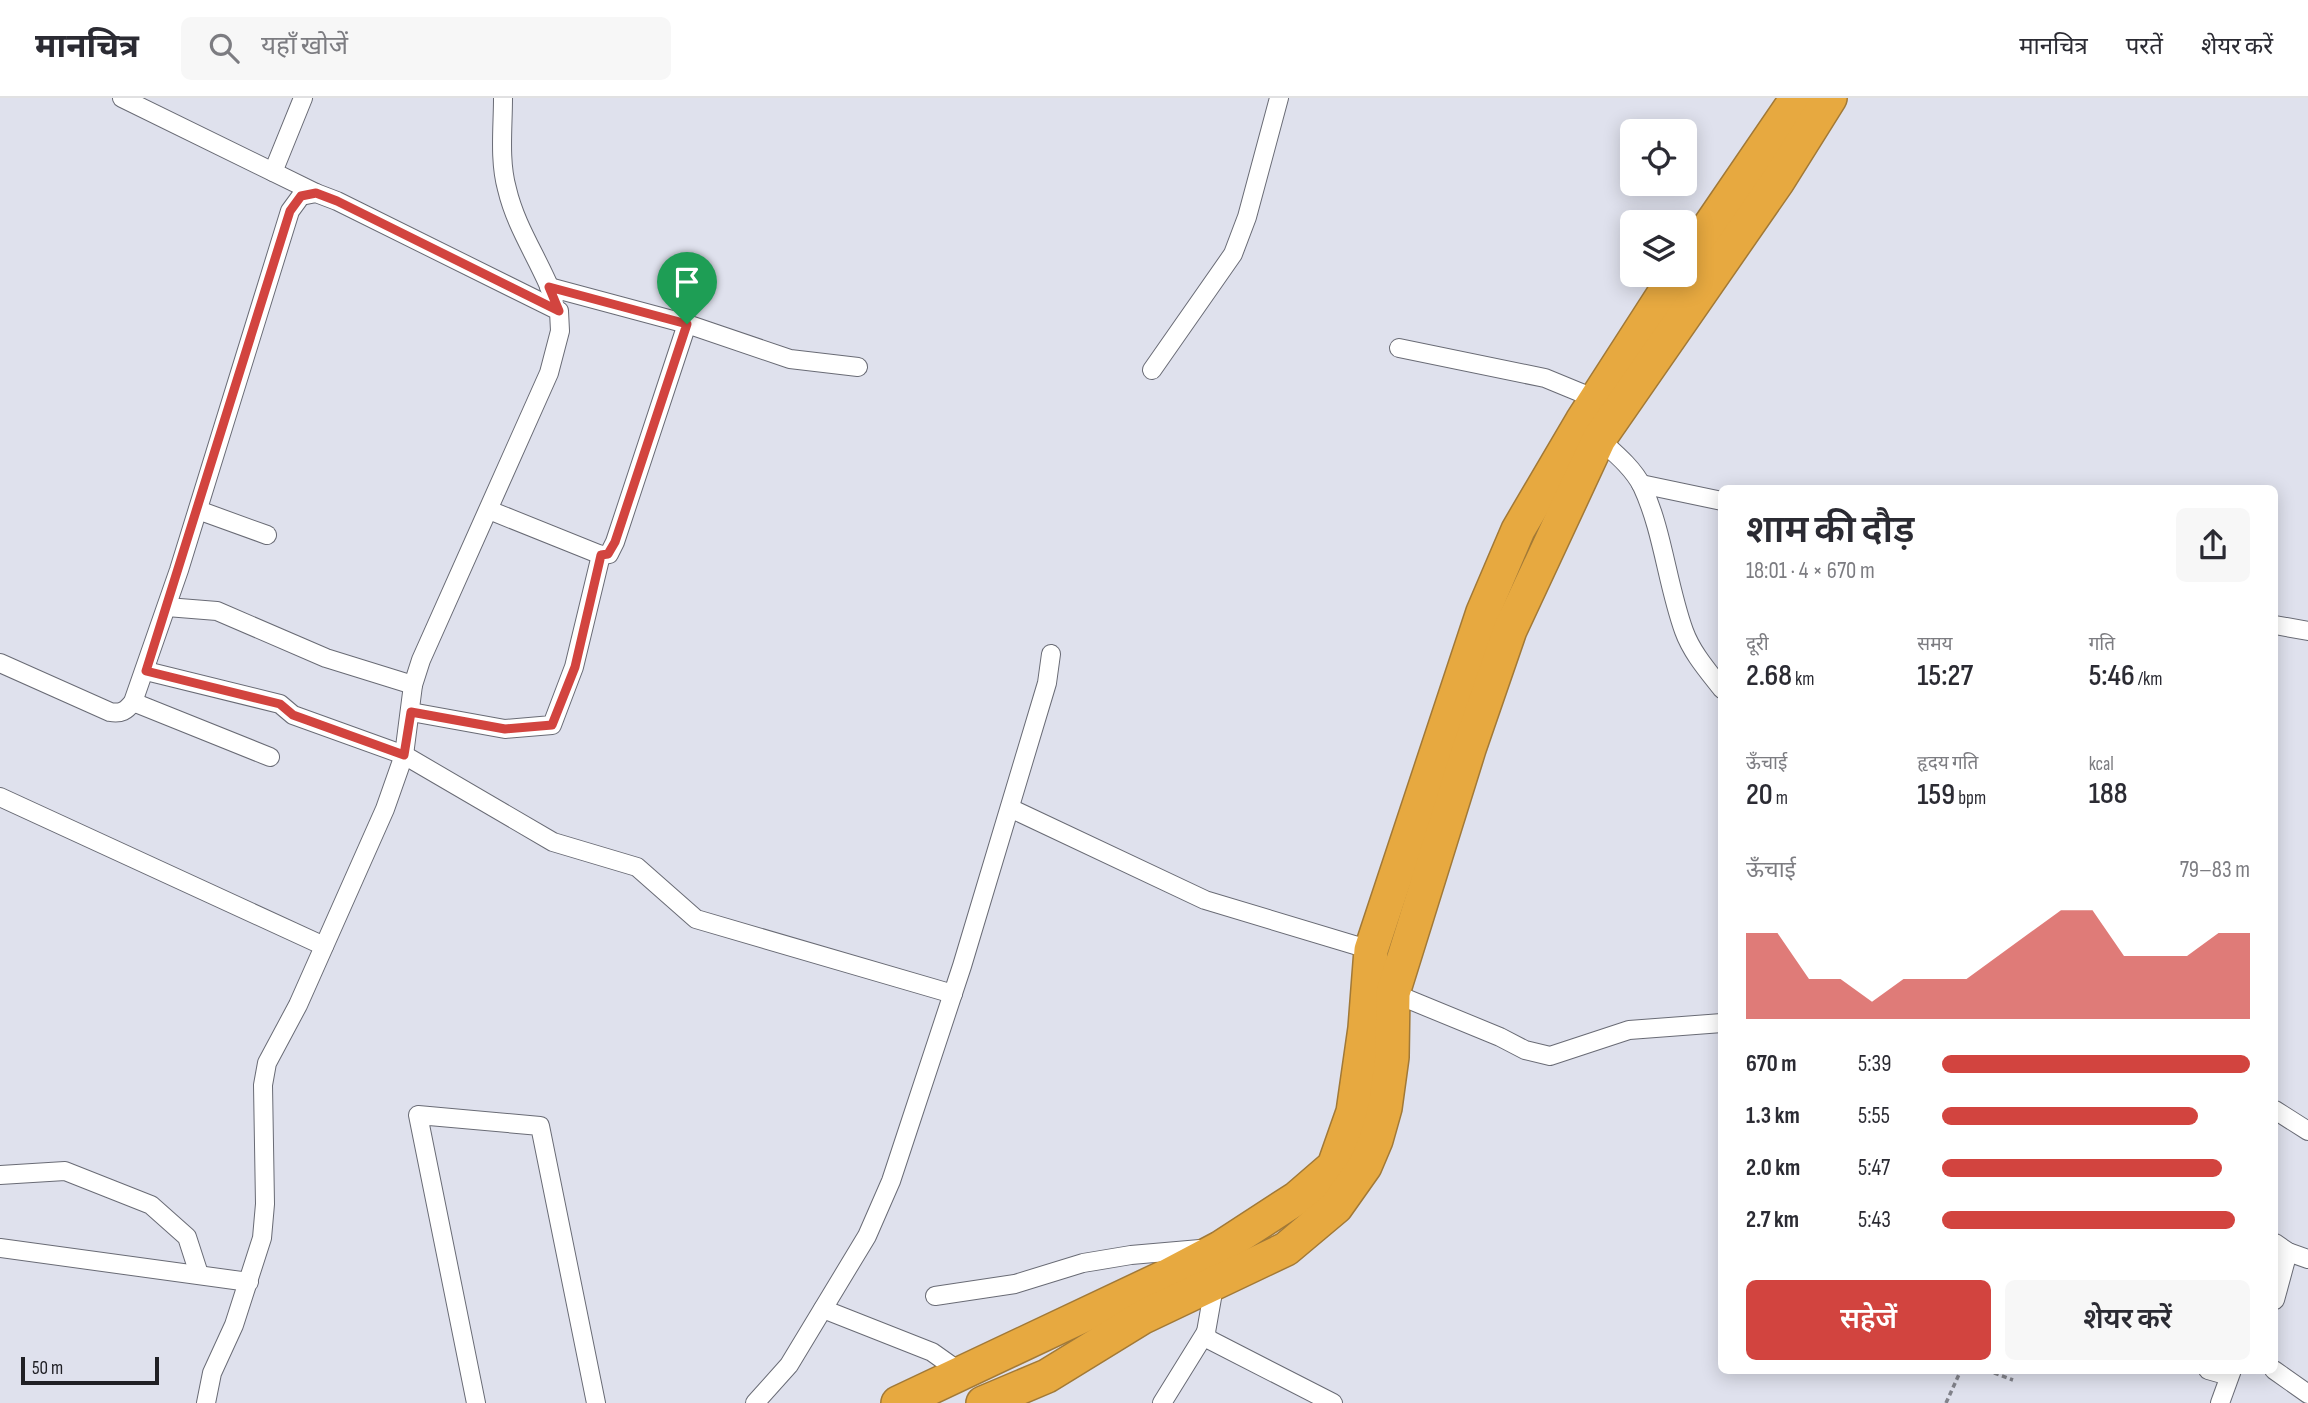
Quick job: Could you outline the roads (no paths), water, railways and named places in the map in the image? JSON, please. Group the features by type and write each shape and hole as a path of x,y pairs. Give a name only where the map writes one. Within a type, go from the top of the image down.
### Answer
{"highway":[{"path":"1697,244 1797,98"},
{"path":"983,1403 1046,1376 1143,1317 1215,1280 1286,1249 1336,1207 1365,1166 1377,1140 1385,1108 1392,1057 1393,993 1469,750 1510,630 1592,420 1778,181 1830,98"},
{"path":"898,1403 1220,1248 1297,1198 1334,1166 1353,1112 1365,1028 1371,950 1483,612 1518,530 1592,420 1669,287"}],"street":[{"path":"122,98 559,311"},
{"path":"273,172 303,98"},
{"path":"206,1403 212,1373 234,1325 262,1238 265,1204 263,1085 267,1063 298,1004 385,809 404,755 413,685 421,660 549,373 560,331 559,311 507,191 503,160 503,98"},
{"path":"1152,370 1233,254 1247,216 1279,98"},
{"path":"0,663 110,712 127,710 133,702 146,671 198,510 290,211 301,196 316,193"},
{"path":"549,287 687,324 790,359 858,367"},
{"path":"489,510 601,555 608,554 615,542 687,324"},
{"path":"1399,348 1545,377 1592,420 1641,484 1651,509 1685,632 1695,653 1718,684"},
{"path":"1641,484 1718,500"},
{"path":"198,510 267,536"},
{"path":"411,712 505,729 552,725 575,667 601,555"},
{"path":"166,607 217,611 326,658 413,685"},
{"path":"2278,626 2308,631"},
{"path":"755,1403 789,1365 867,1237 891,1181 953,994 1010,808 1047,683 1051,654"},
{"path":"146,671 280,704 293,715 404,755 553,842 637,867 696,919 953,994"},
{"path":"133,702 270,757"},
{"path":"0,797 324,946"},
{"path":"1010,808 1205,900 1371,950"},
{"path":"1393,993 1525,1050 1550,1056 1629,1030 1718,1023"},
{"path":"2278,1112 2308,1131"},
{"path":"476,1403 418,1115 540,1126 596,1403"},
{"path":"0,1175 65,1171 151,1205 187,1237 199,1274"},
{"path":"2278,1277 2282,1247 2308,1259"},
{"path":"0,1248 249,1282"},
{"path":"935,1296 1015,1284 1083,1263 1131,1255 1220,1248"},
{"path":"1162,1403 1206,1332 1215,1280"},
{"path":"823,1309 932,1352 962,1374"},
{"path":"1206,1332 1213,1344 1333,1403"},
{"path":"2278,1373 2308,1394"},
{"path":"2220,1403 2231,1374"}]}
